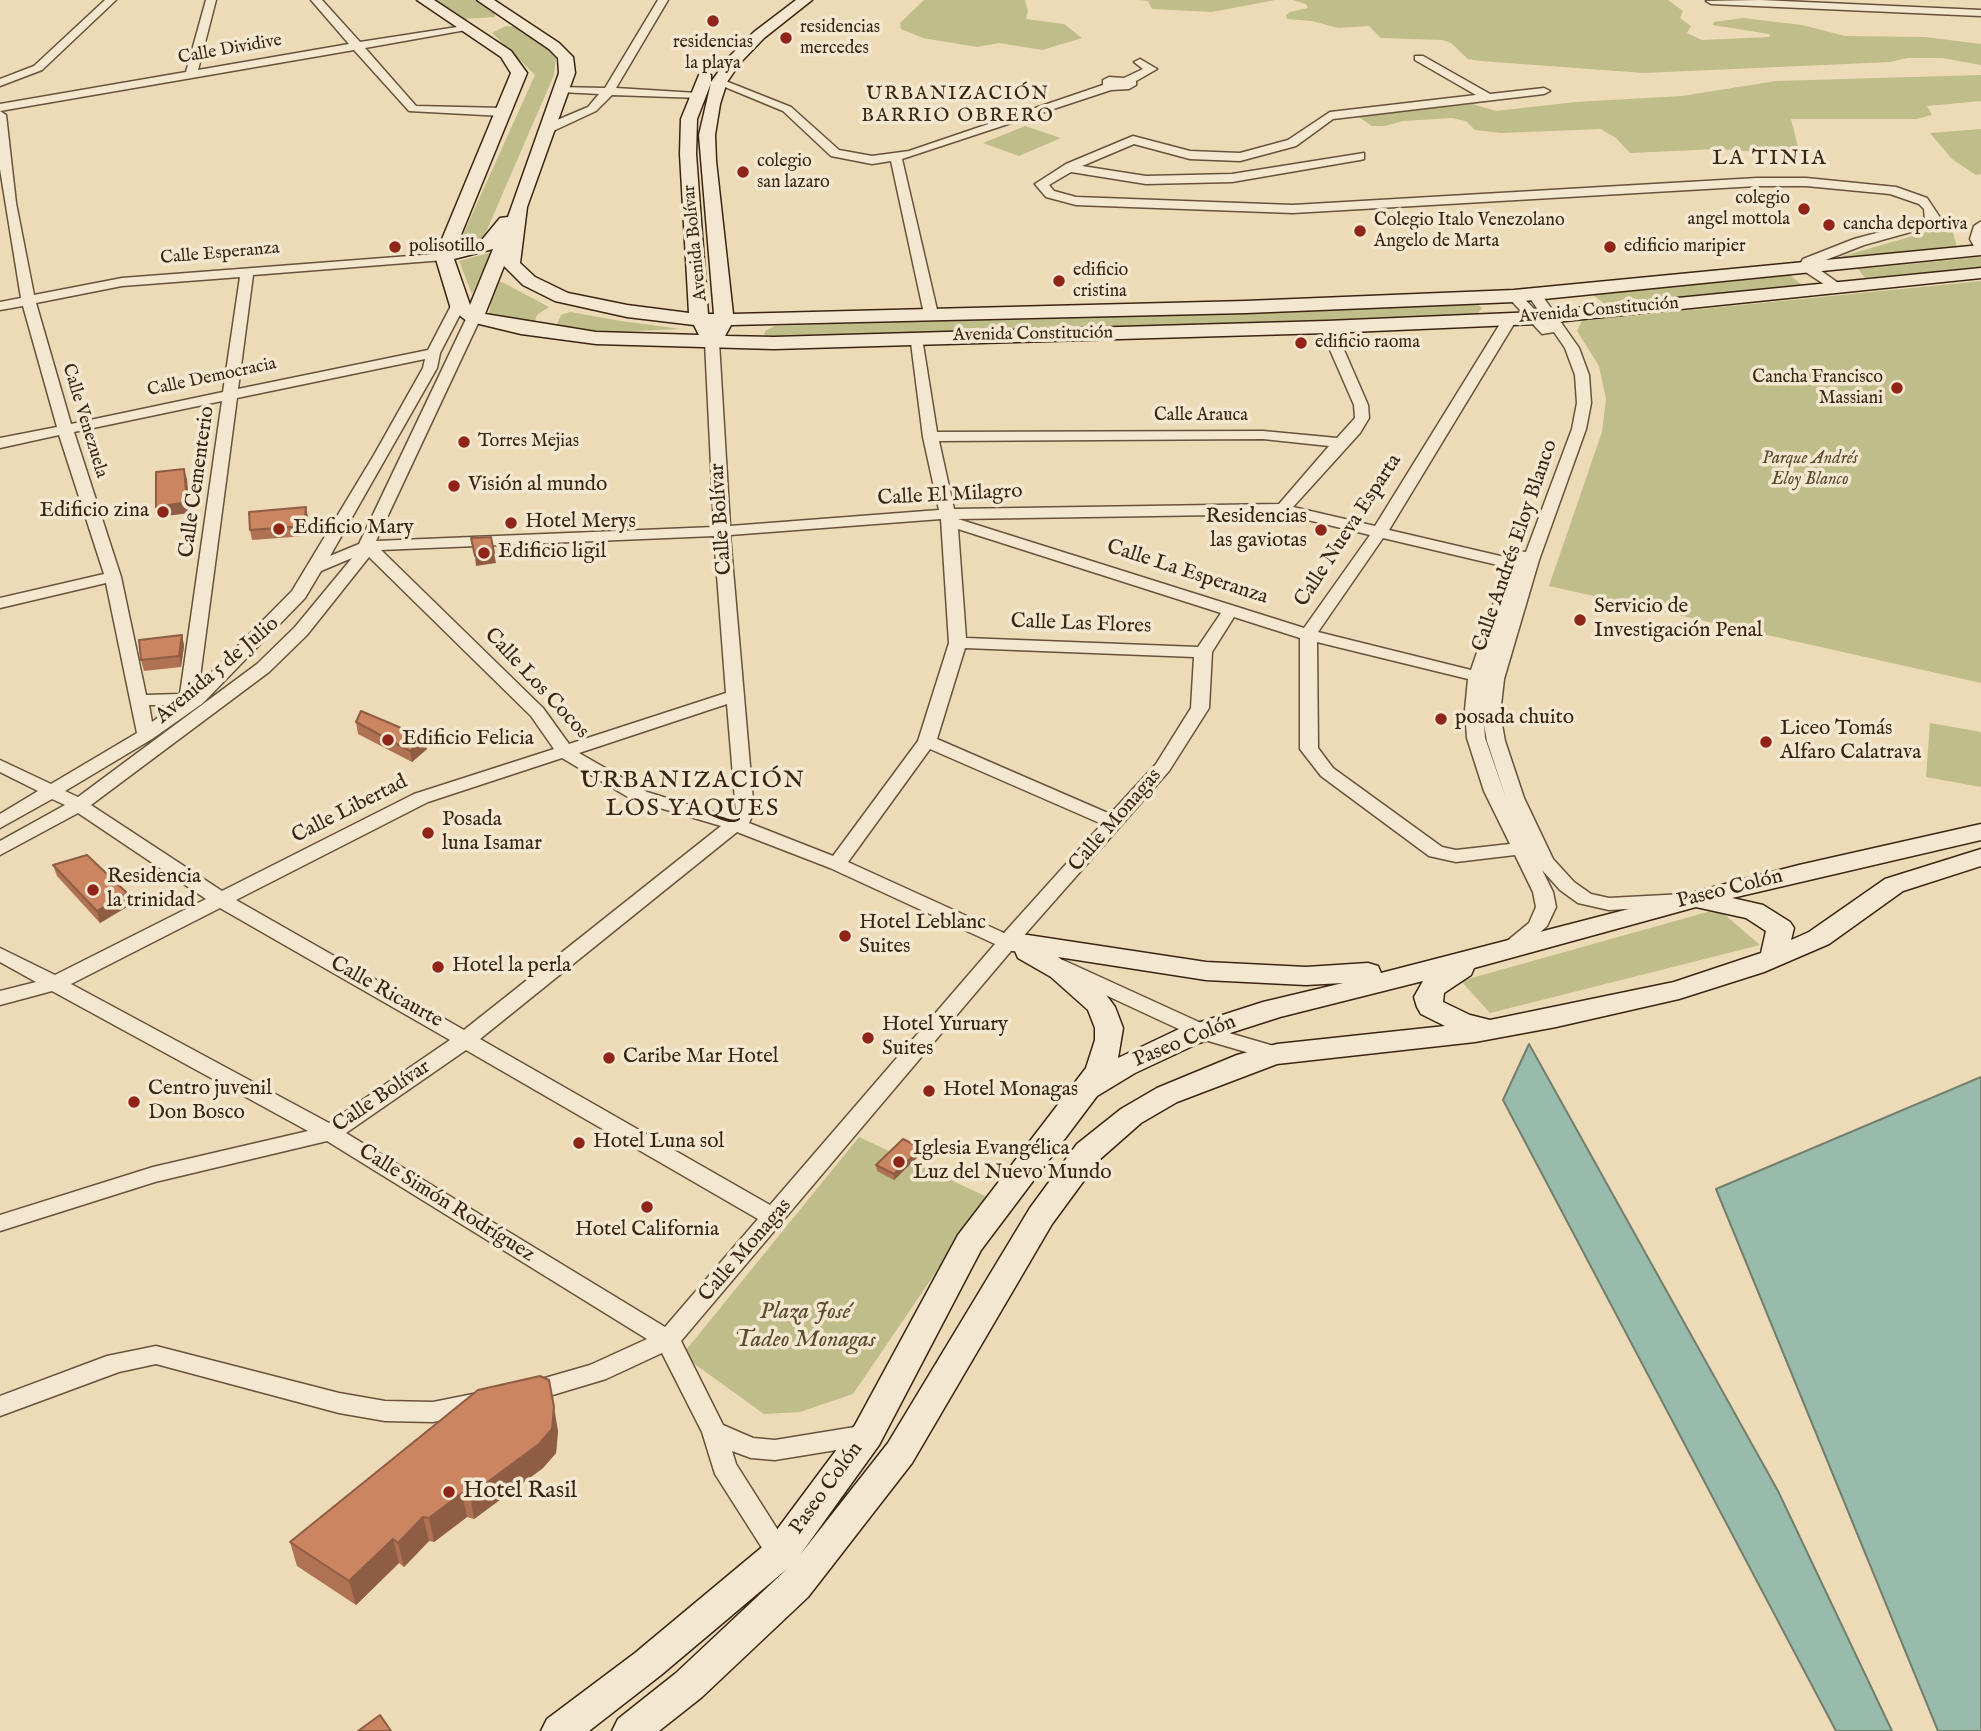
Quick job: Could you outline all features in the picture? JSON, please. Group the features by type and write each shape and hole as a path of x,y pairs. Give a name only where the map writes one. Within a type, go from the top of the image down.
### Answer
{"main road":[{"path":"425,0 506,54 519,73 444,256 458,305 474,317 569,336 596,338 706,331"},
{"name":"Avenida Constitución","path":"484,0 527,27 565,57 567,73 518,207 511,264 519,273 562,297 706,331 915,338 1327,327 1510,319 1981,273"},
{"name":"Avenida Bolívar","path":"706,331 697,299 688,127 697,96 718,56 787,0"},
{"name":"Avenida Bolívar","path":"724,320 714,239 707,135 719,82 759,34 805,0"},
{"path":"461,23 500,18 502,14 499,9"},
{"path":"482,37 484,30 493,25 514,23 527,27"},
{"path":"444,256 487,245 518,207"},
{"path":"474,317 518,207"},
{"name":"Avenida Constitución","path":"706,331 724,320 1246,307 1514,296 1981,248"},
{"path":"569,336 553,327 547,318 555,312 577,307 632,312 697,299"},
{"name":"Paseo Colón","path":"560,1731 648,1664 780,1554 867,1435 969,1243 1087,1089 1151,1053 1273,1009 1508,951 1566,932 1696,899 1981,832"},
{"name":"Paseo Colón","path":"1277,1054 1500,1028 1679,990 1773,958 1819,938 1894,885 1981,858"},
{"path":"1696,899 1754,911 1780,928 1773,958"},
{"path":"1008,941 1074,953 1233,972 1306,976 1431,969"},
{"path":"1008,941 1061,971 1092,996 1101,1007 1109,1028 1109,1041 1100,1069 1087,1089"},
{"path":"1500,1028 1464,1024 1431,1007 1428,997 1444,977 1508,951"}],"street":[{"path":"0,83 38,68 111,0"},
{"path":"191,75 211,0"},
{"path":"316,0 413,108 503,112"},
{"path":"547,129 592,109 608,92 663,0"},
{"path":"1710,1 1981,13"},
{"name":"Calle Dividive","path":"0,108 358,45 461,23"},
{"path":"1419,58 1487,97"},
{"path":"719,82 787,109 835,153 863,159 895,158 1110,86 1128,87 1132,83 1128,80 1151,69 1140,62"},
{"path":"561,89 697,96"},
{"path":"1544,91 1330,116 1292,143 1262,153 1213,158 1133,140 1069,168 1041,184 1044,189 1061,198 1076,201 1293,209 1785,181 1892,190 1923,201 1930,208 1933,216 1931,222 1832,251 1811,260 1806,266 1836,288"},
{"name":"Calle Venezuela","path":"0,115 5,204 28,300 65,429 113,577 146,735"},
{"path":"1069,168 1146,180 1232,178 1360,156"},
{"path":"895,158 931,314"},
{"path":"1980,226 1977,239 1981,248"},
{"name":"Calle Esperanza","path":"0,306 122,282 444,256"},
{"name":"Calle Cementerio","path":"191,698 247,271"},
{"name":"Calle Andrés Eloy Blanco","path":"1534,294 1543,317"},
{"name":"Calle Andrés Eloy Blanco","path":"1508,951 1537,926 1544,916 1546,906 1543,892 1493,791 1476,738 1474,710 1477,678 1558,474 1579,429 1584,403 1582,375 1572,348 1543,317 1514,296"},
{"name":"Avenida 5 de Julio","path":"0,822 146,735 191,698 299,594 383,455 430,368 433,353 458,305"},
{"name":"Avenida 5 de Julio","path":"0,849 79,805 218,704 301,631 358,562 474,317"},
{"name":"Calle Nueva Esparta","path":"1510,319 1378,534 1308,635 1310,749 1327,772 1436,852 1456,856 1522,848"},
{"path":"1283,509 1340,443 1355,430 1362,418 1361,405 1327,327"},
{"name":"Calle Bolívar","path":"0,1223 153,1175 330,1133 468,1038 737,825 745,812 706,331"},
{"path":"837,863 927,741 958,643 948,518 930,437 915,338"},
{"name":"Calle Democracia","path":"0,443 433,353"},
{"name":"Calle Arauca","path":"930,437 1263,435 1340,443"},
{"name":"Calle El Milagro","path":"367,545 722,531 948,518 1283,509 1521,567"},
{"name":"Calle La Esperanza","path":"948,518 1308,635 1477,678 1495,679"},
{"path":"314,568 367,545"},
{"name":"Calle Los Cocos","path":"367,545 537,712 566,753 640,796 737,825 837,863 1205,1033 1277,1054"},
{"name":"Calle Andrés Eloy Blanco","path":"1521,567 1495,679 1491,714 1516,799 1544,860 1567,886 1585,899 1609,904 1696,899"},
{"path":"0,603 113,577"},
{"path":"1203,652 1230,611"},
{"name":"Calle Las Flores","path":"958,643 1203,652"},
{"name":"Calle Monagas","path":"0,1406 116,1363 156,1354 339,1403 384,1411 433,1412 570,1381 668,1340 775,1218 1008,941 1163,767 1194,722 1200,708 1203,692 1203,652"},
{"name":"Calle Libertad","path":"0,998 54,984 223,901 421,798 735,696"},
{"path":"139,700 191,698 218,704"},
{"path":"927,741 1112,822"},
{"name":"Calle Ricaurte","path":"0,765 79,805 223,901 468,1038 775,1218"},
{"name":"Calle Simón Rodríguez","path":"0,954 330,1133 668,1340"},
{"name":"Paseo Colón","path":"631,1731 689,1685 795,1586 846,1525 900,1453 1041,1216 1088,1153 1131,1116 1167,1095 1247,1062 1277,1054"},
{"path":"668,1340 714,1432 724,1467 780,1554"},
{"path":"714,1432 751,1448 775,1450 867,1435"}],"green space":[{"path":"431,0 475,0 495,11 495,17 463,19"},
{"path":"924,0 1025,0 1028,11 1026,19 1064,24 1082,38 1042,50 999,43 977,47 923,38 901,29 900,23"},
{"path":"1140,0 1275,0 1212,12 1152,9 1148,1"},
{"path":"1293,0 1668,0 1683,11 1680,18 1691,26 1687,33 1702,40 1770,37 1769,34 1713,25 1714,22 1743,18 1802,25 1845,36 1925,37 1981,44 1981,65 1942,58 1907,58 1890,62 1644,73 1481,61 1468,59 1451,43 1442,40 1381,38 1369,26 1338,28 1312,21 1287,19 1286,15 1290,12 1308,8 1306,4"},
{"path":"506,26 520,27 541,40 556,57 554,75 483,239 461,239 535,75 492,33"},
{"path":"1981,75 1981,101 1927,106 1932,115 1917,119 1791,119 1800,155 1718,149 1630,153 1616,138 1601,129 1501,133 1475,130 1466,121 1452,118 1372,126 1356,115 1472,104 1496,111 1575,102 1682,96 1776,81"},
{"path":"1025,126 1061,138 1019,156 983,143"},
{"path":"1981,129 1981,174 1976,175 1952,159 1930,133"},
{"path":"1951,225 1957,247 1833,259"},
{"path":"492,252 472,294 459,261"},
{"path":"1981,257 1981,267 1865,278 1858,269"},
{"path":"1790,275 1803,286 1605,304 1589,292"},
{"name":"Parque Andrés Eloy Blanco","path":"1981,281 1981,683 1549,586 1602,432 1606,399 1599,366 1577,331 1582,321"},
{"path":"495,282 502,282 549,307 537,315 534,323 488,320"},
{"path":"1460,302 1477,304 1482,308 1475,317 772,341 764,336 765,331 775,326"},
{"path":"570,312 681,329 593,333 557,325 561,315"},
{"path":"1930,723 1981,732 1981,787 1926,777"},
{"path":"1718,909 1760,945 1490,1013 1461,981"},
{"name":"Plaza José Tadeo Monagas","path":"859,1137 987,1197 853,1394 800,1412 764,1414 682,1355"}],"shaded area":[{"path":"1529,1044 1778,1491 1892,1731 1836,1731 1503,1100"},
{"path":"1981,1077 1981,1731 1938,1731 1716,1189"}],"building":[{"path":"184,469 187,502 156,507 156,472"},
{"path":"306,507 304,526 250,530 249,512"},
{"path":"491,537 494,553 475,556 471,538"},
{"path":"182,635 179,656 141,660 139,640"},
{"path":"361,711 425,738 410,751 356,722"},
{"name":"Residencia la trinidad","path":"87,855 127,893 97,911 53,865"},
{"name":"Iglesia Evangélica Luz del Nuevo Mundo","path":"903,1139 921,1148 894,1174 876,1165"},
{"name":"Hotel Rasil","path":"540,1376 549,1380 554,1407 552,1429 539,1444 470,1495 462,1493 429,1518 423,1517 398,1543 393,1539 349,1581 290,1542 478,1390"},
{"path":"380,1715 391,1731 358,1731"}],"place":[{"name":"residencias la playa","path":"713,21"},
{"name":"residencias mercedes","path":"786,38"},
{"name":"colegio san lazaro","path":"743,172"},
{"name":"colegio angel mottola","path":"1804,209"},
{"name":"cancha deportiva","path":"1829,225"},
{"name":"Colegio Italo Venezolano Angelo de Marta","path":"1360,231"},
{"name":"polisotillo","path":"395,247"},
{"name":"edificio maripier","path":"1610,247"},
{"name":"edificio cristina","path":"1059,281"},
{"name":"edificio raoma","path":"1301,343"},
{"name":"Cancha Francisco Massiani","path":"1897,388"},
{"name":"Torres Mejias","path":"464,442"},
{"name":"Visión al mundo","path":"454,486"},
{"name":"Edificio zina","path":"163,512"},
{"name":"Hotel Merys","path":"511,523"},
{"name":"Edificio Mary","path":"279,529"},
{"name":"Residencias las gaviotas","path":"1321,530"},
{"name":"Edificio ligil","path":"484,553"},
{"name":"Servicio de Investigación Penal","path":"1580,620"},
{"name":"posada chuito","path":"1441,719"},
{"name":"Edificio Felicia","path":"388,740"},
{"name":"Liceo Tomás Alfaro Calatrava","path":"1766,742"},
{"name":"Posada luna Isamar","path":"428,833"},
{"name":"Residencia la trinidad","path":"93,890"},
{"name":"Hotel Leblanc Suites","path":"845,936"},
{"name":"Hotel la perla","path":"438,967"},
{"name":"Hotel Yuruary Suites","path":"868,1038"},
{"name":"Caribe Mar Hotel","path":"609,1058"},
{"name":"Hotel Monagas","path":"929,1091"},
{"name":"Centro juvenil Don Bosco","path":"134,1102"},
{"name":"Hotel Luna sol","path":"579,1143"},
{"name":"Iglesia Evangélica Luz del Nuevo Mundo","path":"899,1162"},
{"name":"Hotel California","path":"647,1207"},
{"name":"Hotel Rasil","path":"449,1492"}],"district":[{"name":"URBANIZACIÓN BARRIO OBRERO","path":"958,106"},
{"name":"LA TINIA","path":"1770,160"},
{"name":"URBANIZACIÓN LOS YAQUES","path":"693,796"}]}
